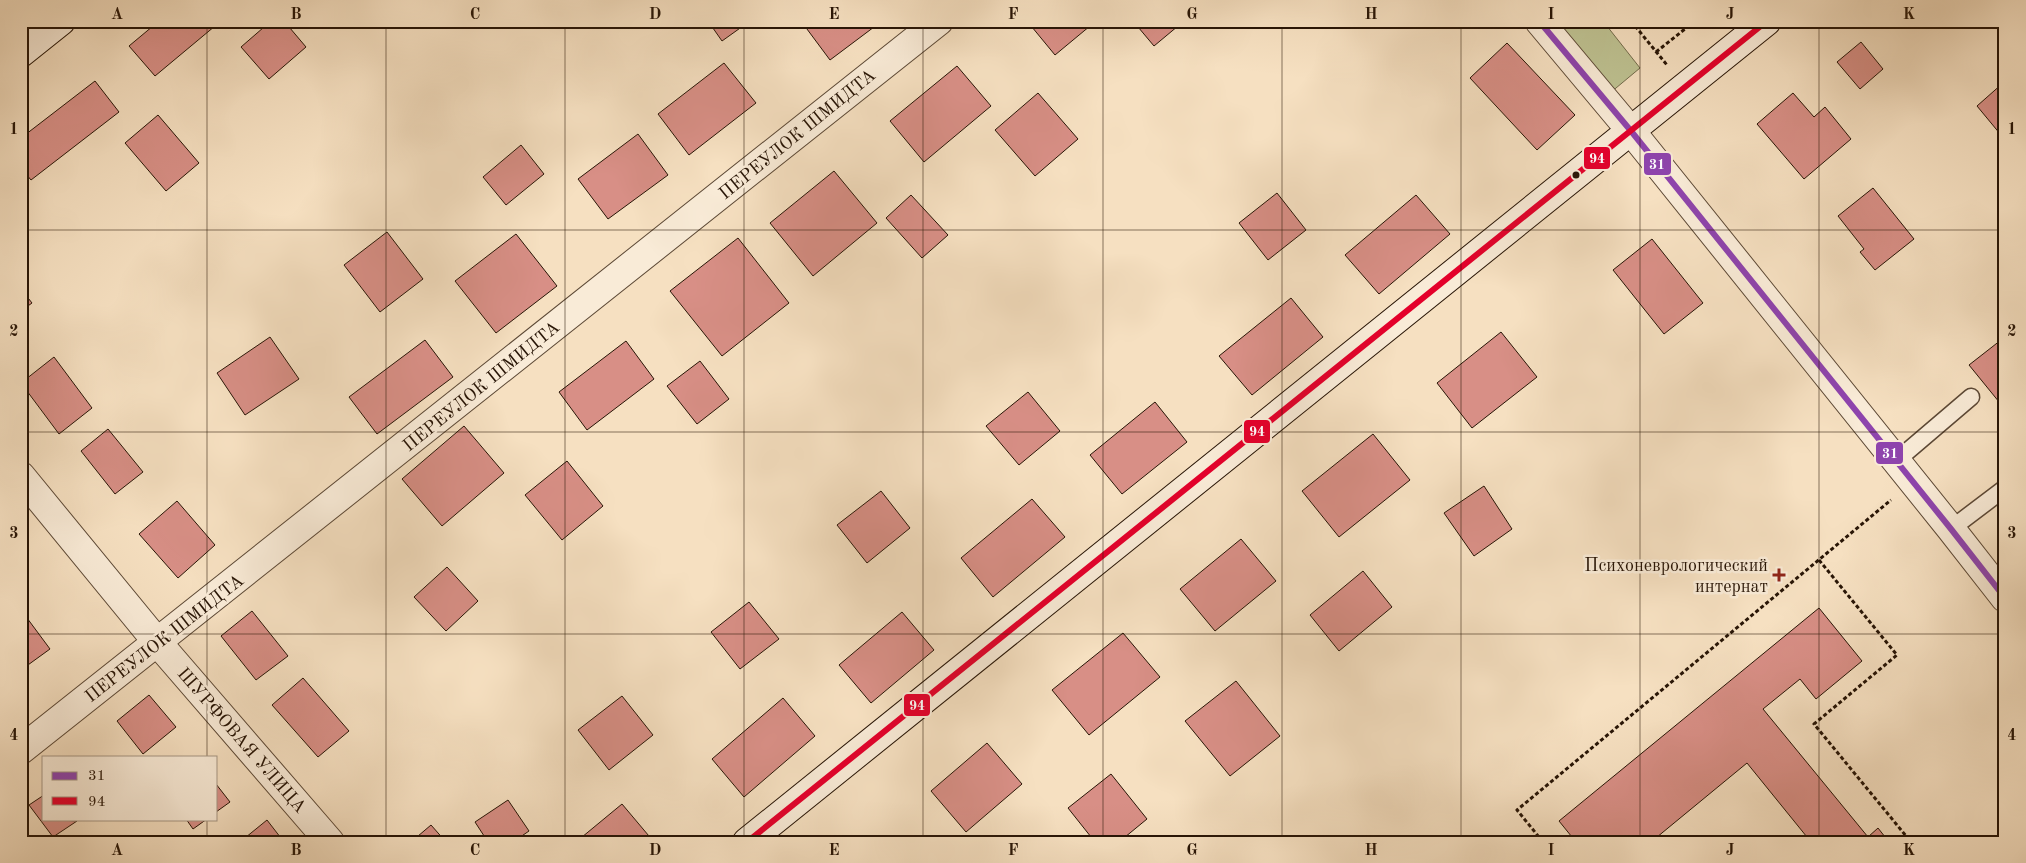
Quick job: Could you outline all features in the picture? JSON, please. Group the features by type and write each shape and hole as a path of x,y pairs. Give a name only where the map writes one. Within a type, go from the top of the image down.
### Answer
{"street":[{"path":"21,53 61,21"},
{"name":"ПЕРЕУЛОК ШМИДТА","path":"21,750 158,644 939,21"},
{"path":"1538,21 1631,131 2005,598"},
{"path":"747,842 1767,21"},
{"name":"ШУРФОВАЯ УЛИЦА","path":"21,476 158,644 330,842"}],"lane":[{"path":"1896,461 1971,397"},
{"path":"1951,529 2005,488"}],"path":[{"path":"1631,21 1685,87"},
{"path":"1656,52 1695,21"},
{"path":"1543,842 1517,810 1913,482"},
{"path":"1819,560 1898,655 1814,724 1912,842"}],"green space":[{"path":"1553,21 1603,21 1640,68 1610,93"}],"building":[{"path":"159,21 221,21 155,76 129,46"},
{"path":"271,21 284,21 306,47 269,79 241,47"},
{"path":"708,21 750,21 722,41"},
{"path":"801,21 882,21 830,60"},
{"path":"1027,21 1096,21 1055,55"},
{"path":"1133,21 1184,21 1154,46"},
{"path":"1430,21 1440,21 1434,26"},
{"path":"1861,42 1883,69 1860,89 1837,62"},
{"path":"1507,43 1575,115 1537,150 1470,78"},
{"path":"724,63 756,103 689,155 658,114"},
{"path":"957,66 991,106 924,162 890,121"},
{"path":"95,81 119,112 31,180 21,168 21,138"},
{"path":"2003,83 2005,85 2005,131 2001,135 1977,106"},
{"path":"1038,93 1078,139 1035,176 995,130"},
{"path":"1793,93 1814,117 1825,107 1851,139 1804,179 1757,124"},
{"path":"158,115 199,163 166,191 125,143"},
{"path":"638,134 668,175 608,219 578,179"},
{"path":"521,145 544,174 506,205 483,177"},
{"path":"834,171 877,223 813,276 770,223"},
{"path":"1873,188 1914,239 1875,270 1860,252 1864,249 1838,216"},
{"path":"1277,193 1306,230 1268,260 1239,223"},
{"path":"911,195 948,235 922,258 886,218"},
{"path":"1416,195 1450,234 1379,294 1345,255"},
{"path":"387,232 423,279 380,312 344,265"},
{"path":"516,234 557,286 496,333 455,281"},
{"path":"738,238 789,303 722,356 670,291"},
{"path":"1652,239 1703,303 1664,334 1613,270"},
{"path":"21,289 32,303 21,311"},
{"path":"1291,298 1323,337 1252,395 1219,356"},
{"path":"1501,332 1537,377 1472,428 1437,383"},
{"path":"270,337 299,379 245,415 217,373"},
{"path":"425,340 453,377 377,434 349,397"},
{"path":"2001,340 2005,344 2004,408 1969,365"},
{"path":"626,341 654,379 587,430 559,392"},
{"path":"54,357 92,408 59,434 21,383"},
{"path":"700,361 729,399 697,424 667,386"},
{"path":"1028,392 1060,431 1019,465 986,426"},
{"path":"1155,402 1187,442 1122,494 1090,455"},
{"path":"464,426 504,473 442,526 402,479"},
{"path":"108,429 143,472 115,494 81,451"},
{"path":"1373,434 1410,480 1339,537 1302,491"},
{"path":"567,461 603,506 562,540 525,495"},
{"path":"1484,486 1512,529 1474,556 1444,513"},
{"path":"881,491 910,528 867,563 837,525"},
{"path":"1032,499 1065,537 993,597 961,558"},
{"path":"177,501 215,545 178,578 139,534"},
{"path":"1241,539 1276,581 1215,631 1180,589"},
{"path":"447,567 478,601 446,631 414,597"},
{"path":"1363,571 1392,607 1339,651 1310,615"},
{"path":"749,602 779,639 740,669 711,632"},
{"path":"1819,608 1862,661 1816,699 1800,679 1763,709 1868,837 1878,828 1889,842 1811,842 1747,763 1651,842 1576,842 1559,821"},
{"path":"252,611 288,656 256,680 221,636"},
{"path":"902,612 934,650 871,703 839,665"},
{"path":"27,618 50,649 21,670 21,622"},
{"path":"1123,633 1160,677 1089,735 1052,690"},
{"path":"303,678 349,731 318,757 272,705"},
{"path":"1236,681 1280,736 1230,776 1185,721"},
{"path":"149,695 176,727 143,754 117,721"},
{"path":"622,696 653,735 609,770 578,730"},
{"path":"783,698 815,736 744,797 712,759"},
{"path":"987,743 1022,784 966,832 931,791"},
{"path":"1111,774 1147,819 1119,842 1095,842 1068,808"},
{"path":"218,787 230,802 218,811"},
{"path":"42,796 42,820 77,821 53,837 29,805"},
{"path":"508,800 529,831 513,842 488,842 475,822"},
{"path":"622,804 654,842 576,842"},
{"path":"187,820 206,820 193,829"},
{"path":"267,820 284,842 240,842"},
{"path":"431,825 446,842 411,842"}],"transit line":[{"name":"31","path":"1539,21 1631,131 2005,598"},
{"name":"94","path":"747,842 1767,21"}],"place":[{"name":"Психоневрологический интернат","path":"1779,575"}]}
